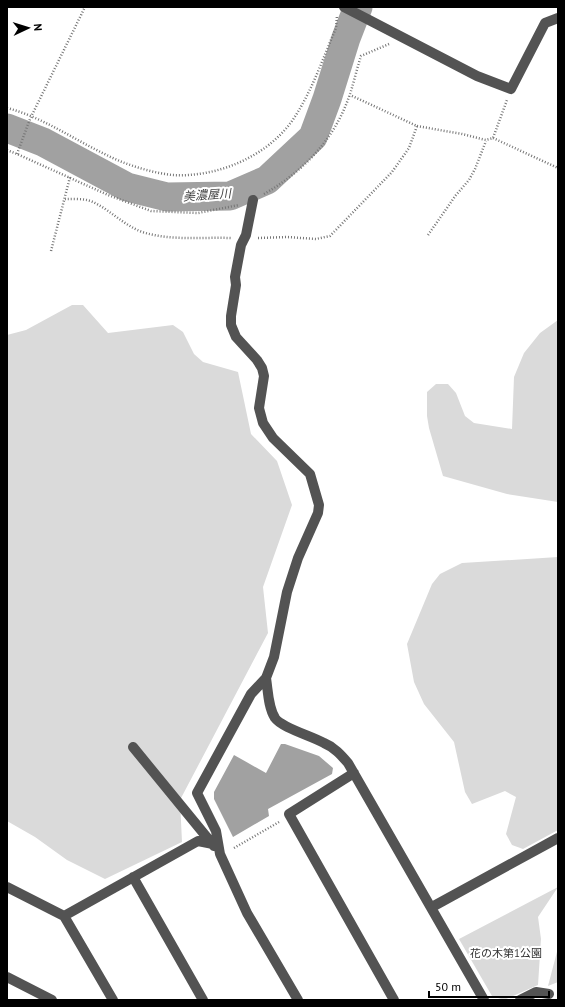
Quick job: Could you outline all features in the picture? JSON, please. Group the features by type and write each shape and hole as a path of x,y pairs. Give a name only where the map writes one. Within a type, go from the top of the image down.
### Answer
{"street":[{"path":"341,9 372,21 477,76 511,88 545,23 558,18"},
{"path":"220,854 216,831 196,794 251,694 266,678 274,658 287,592 298,558 318,513 319,505 310,474 273,438 263,424 259,408 264,376 262,368 257,360 236,337 231,325 236,285 235,277 241,245 253,200"},
{"path":"266,678 270,704 275,718 282,724 326,743 336,750 348,762 484,1000"},
{"path":"133,747 220,854 248,913 298,1000"},
{"path":"354,773 289,814 394,1000"},
{"path":"432,907 558,838"},
{"path":"64,916 198,841 213,844"},
{"path":"133,877 204,1000"},
{"path":"7,887 64,916 113,1000"},
{"path":"7,977 52,1000"},
{"path":"520,1000 536,992 549,994"}],"path":[{"path":"18,154 30,117 85,7"},
{"path":"7,108 30,117 122,162 151,172 173,175 208,173 232,166 259,153 274,140 292,120 303,104 336,28 337,14 341,9"},
{"path":"7,150 108,195 151,211 198,213 238,206 273,189 300,170 315,154 335,127 350,95 361,56 389,44 398,35"},
{"path":"493,138 511,88"},
{"path":"350,95 417,126 486,140 493,138 558,168"},
{"path":"64,199 94,202 126,224 142,232 176,238 287,237 316,239 330,236 392,172 409,148 417,126"},
{"path":"428,235 456,195 469,180 475,169 486,140"},
{"path":"51,250 70,177"},
{"path":"234,848 290,816"}],"green space":[{"path":"72,305 83,305 108,333 173,325 183,332 194,354 203,362 238,372 251,434 277,461 292,505 263,587 268,633 180,800 182,842 105,879 67,860 35,837 7,821 7,335 26,330"},
{"path":"558,320 558,502 507,494 443,476 429,428 427,416 427,392 436,384 448,384 456,393 465,416 474,423 512,429 514,377 524,353 540,333"},
{"path":"558,557 558,830 523,849 512,845 506,834 516,797 505,791 472,804 465,792 454,742 424,704 414,682 407,644 432,584 440,574 462,563"},
{"name":"花の木第1公園","path":"558,887 538,917 541,939 538,985 504,1000 492,996 459,939"},
{"path":"558,948 558,982 548,986"}],"shaded area":[{"path":"281,744 285,744 319,756 333,768 332,774 268,809 269,816 233,837 214,799 214,792 234,755 266,773"}],"waterway":[{"name":"美濃屋川","path":"7,128 43,142 127,187 167,197 230,196 267,180 313,137 358,7"}]}
